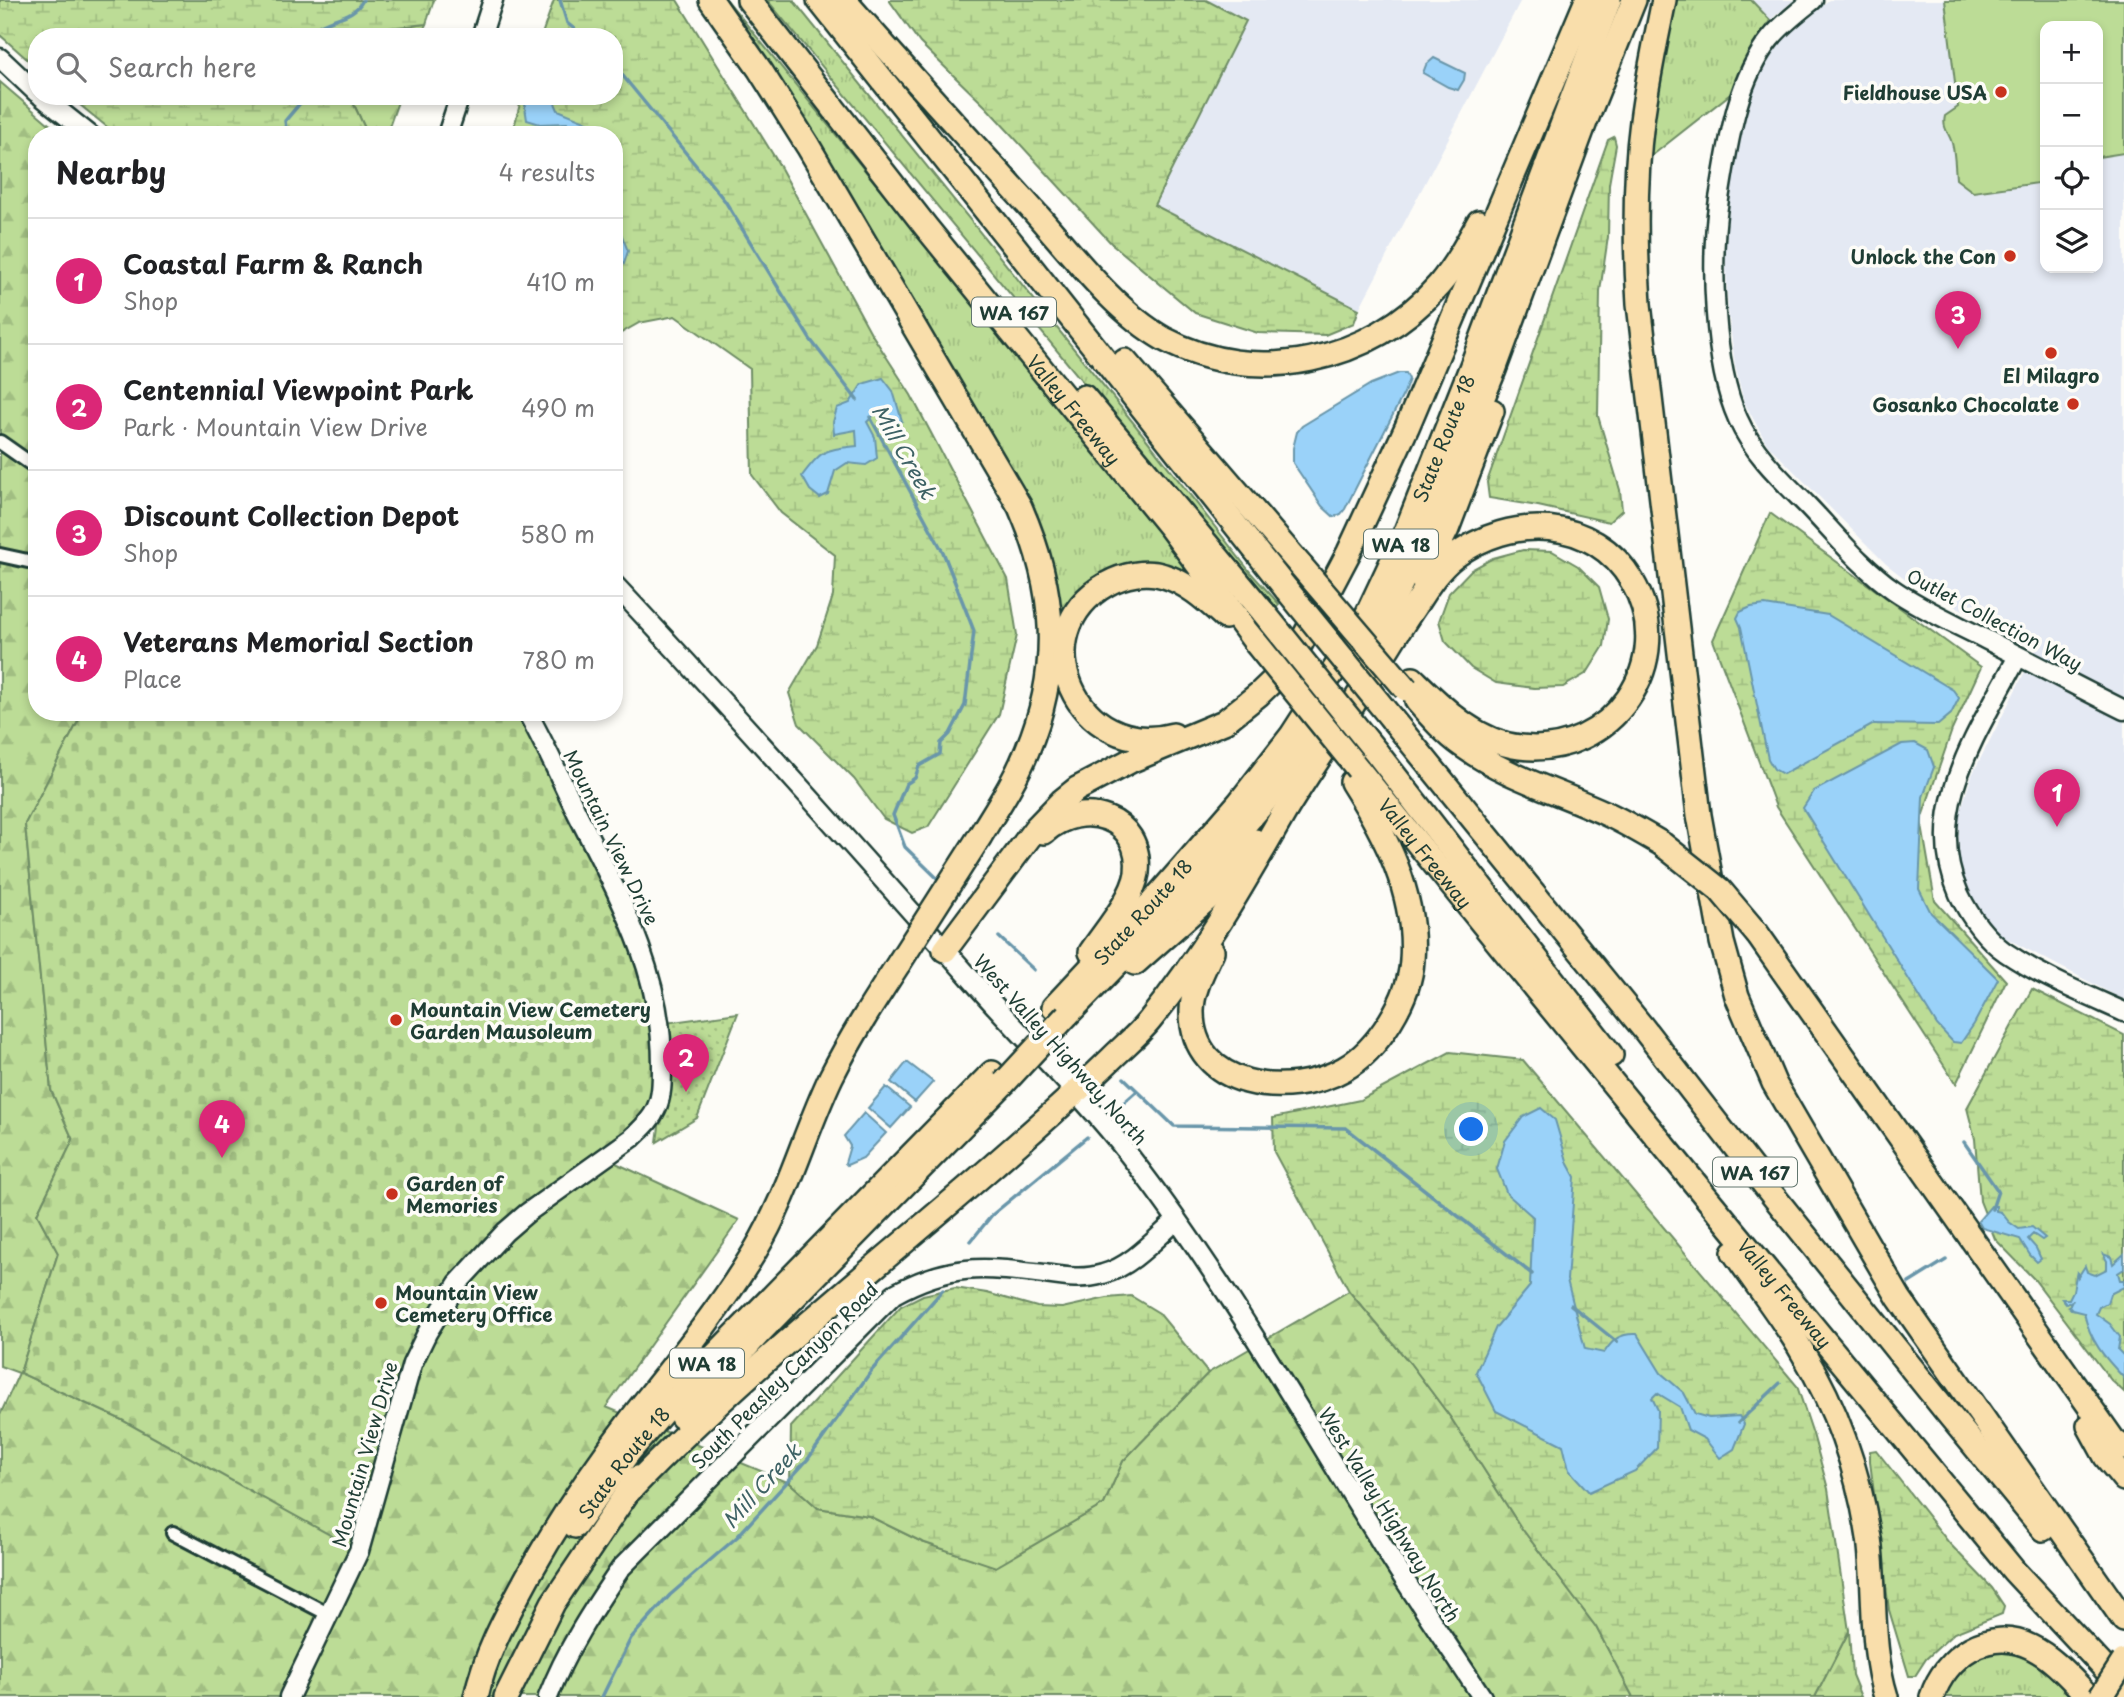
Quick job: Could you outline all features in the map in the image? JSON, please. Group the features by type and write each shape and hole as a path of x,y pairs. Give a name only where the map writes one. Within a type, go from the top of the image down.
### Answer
{"highway":[{"path":"477,1697 481,1673 502,1626 556,1528 636,1414 703,1329 757,1248 778,1208 831,1078 855,1032 980,836 1027,753 1041,716 1049,675 1051,628 1046,584 1036,542 1020,507 808,146 753,59 711,0"},
{"name":"WA 167","path":"820,0 1287,590 1643,1028 1946,1411 2052,1540 2124,1620"},
{"path":"844,0 1119,304 1164,338 1197,352 1228,361 1264,365 1295,363 1358,345 1408,314 1439,285 1453,267 1482,217 1556,70"},
{"path":"945,950 1048,814 1077,789 1130,761 1224,722 1283,671 1300,645 1349,552 1407,427 1587,0"},
{"name":"State Route 18","path":"506,1697 553,1603 653,1452 760,1332 1061,1011 1238,803 1292,735 1360,630 1405,534 1464,387 1609,0"},
{"name":"State Route 18","path":"1061,1011 1086,996 1174,905 1309,746 1367,652 1432,522 1494,370 1634,0"},
{"path":"1664,0 1642,121 1638,167 1636,256 1639,303 1699,815 1720,930 1737,996 1774,1083 1899,1298 2124,1620"},
{"name":"WA 167","path":"755,7 810,65 1377,753 1813,1313 1825,1340"},
{"name":"Valley Freeway","path":"755,7 934,237 1170,527 1256,643 1307,704 1354,774 1589,1051 2014,1571 2124,1689"},
{"path":"1395,636 1447,529 1479,451 1602,92 1609,63"},
{"path":"945,157 973,179 1169,414 1346,617 1410,684 1438,724 1477,755 1509,773 1605,813 1662,844 1720,890 1758,935 2114,1441 2124,1448"},
{"path":"629,1491 684,1434 747,1376 1076,1094 1147,1024 1233,903 1303,782 1430,582 1456,555 1488,537 1521,527 1567,531 1593,543 1625,571 1646,614 1649,644 1647,657 1632,693 1612,718 1600,728 1558,746 1518,747 1483,737 1410,684"},
{"path":"1224,722 1159,739 1121,735 1098,723 1073,695 1064,664 1064,649 1075,614 1087,598 1115,579 1145,573 1163,576 1185,585 1256,643"},
{"path":"1233,903 1197,984 1191,1007 1198,1044 1226,1073 1239,1080 1259,1085 1292,1084 1325,1077 1344,1069 1376,1042 1400,1005 1412,962 1410,919 1399,875 1386,838 1354,774"},
{"path":"1086,996 1156,947 1214,893 1303,782"},
{"path":"997,883 1045,831 1064,818 1090,814 1103,816 1124,829 1131,840 1137,863 1134,885 1061,1011"},
{"path":"1589,1051 1754,1281 1797,1343 1817,1378 1843,1438 1865,1517 1872,1573 1876,1646 1886,1697"},
{"name":"State Route 18","path":"477,1697 531,1589 628,1453 685,1386 746,1323 998,1078"},
{"path":"1995,1270 2106,1458 2124,1479"},
{"path":"1932,1697 1943,1671 1959,1655 1989,1643 2004,1641 2022,1643 2039,1651 2090,1697"},
{"path":"2101,1697 2124,1661"}],"main road":[{"path":"484,28 493,0"},
{"name":"Outlet Collection Way","path":"1813,0 1782,26 1769,41 1750,72 1741,97 1725,167 1715,229 1714,263 1724,371 1733,407 1746,435 1765,461 1881,579 1906,598 2124,710"},
{"path":"0,58 28,84"},
{"path":"52,105 79,126"},
{"path":"450,126 457,105"},
{"name":"West Valley Highway North","path":"623,594 768,749 1127,1153 1177,1220 1260,1345 1380,1541 1482,1697"},
{"path":"2018,656 1961,768 1950,797 1946,836 1952,875 1974,921 1996,944 2036,970 2124,1013"},
{"name":"Mountain View Drive","path":"289,1697 359,1551 412,1364 427,1333 458,1283 485,1251 527,1213 632,1138 656,1109 661,1093 660,1023 637,937 614,883 532,721"},
{"name":"South Peasley Canyon Road","path":"548,1697 559,1667 587,1618 621,1568 894,1294 926,1278 952,1270 978,1268 1074,1278 1105,1274 1131,1260 1177,1220"}],"street":[{"path":"0,443 28,462"},
{"path":"0,555 28,561"},
{"path":"173,1533 329,1617"}],"shaded area":[{"path":"1206,0 1521,0 1359,309 1153,205 1246,22"},
{"path":"1751,0 1794,0 1770,20"},
{"path":"1829,0 2124,0 2124,1000 1998,934 1975,907 1958,862 1959,816 1972,775 2038,646 1917,588 1886,564 1767,444 1744,402 1735,365 1728,310 1725,241 1734,169 1748,98 1774,44"}],"green space":[{"path":"0,0 434,0 426,24 388,28 28,28 28,60 0,35"},
{"path":"554,0 677,0 777,161 871,333 911,395 1008,579 1017,635 999,714 928,827 912,833 884,819 854,779 799,724 789,693 817,645 833,596 835,555 781,513 752,475 750,369 675,316 639,323 623,332 623,126 514,126 520,105 623,105 623,28 544,28"},
{"path":"718,0 727,0 1195,578 1129,568 1061,639 1053,584"},
{"path":"767,0 793,0 1251,573 1279,604 1274,613"},
{"path":"889,0 1206,0 1246,21 1154,205 1359,309 1354,323 1325,335 1258,333 1195,313 1111,243 986,107 920,43"},
{"path":"1673,0 1751,0 1770,20 1734,91 1649,158 1649,128"},
{"name":"Fieldhouse USA","path":"1945,0 2124,0 2124,153 2103,156 2103,21 2040,21 2040,183 1973,192 1956,179 1953,147 1944,124 1945,116 1958,107"},
{"path":"426,24 424,28 388,28"},
{"path":"0,82 51,126 28,126 28,721 78,721 25,824 51,1090 73,1140 37,1214 58,1253 20,1373 122,1420 395,1417 458,1283 605,1158 739,1220 606,1407 790,1483 818,1508 869,1516 922,1542 996,1566 1104,1504 1123,1461 1208,1373 1349,1291 1410,1363 1451,1418 1520,1526 1596,1627 1633,1697 0,1697 0,1415 19,1373 0,1366"},
{"path":"80,105 354,105 364,126 106,126"},
{"path":"354,105 397,105 389,126 364,126"},
{"path":"1614,137 1616,145 1609,184 1608,237 1600,291 1598,416 1620,490 1622,510 1609,522 1489,498 1487,482 1608,140"},
{"path":"1770,513 1981,667 1952,730 1921,820 1935,901 2006,981 1956,1084 1776,807 1713,640"},
{"path":"1523,550 1552,551 1578,566 1599,587 1608,619 1604,646 1587,673 1563,687 1534,688 1496,683 1471,668 1445,641 1439,621 1449,593 1471,570 1493,558"},
{"path":"78,721 532,721 547,752 656,1002 656,1109 527,1213 427,1333 359,1551 122,1420 20,1373 58,1253 37,1214 73,1140 51,1090 25,824"},
{"path":"2032,989 2124,1035 2124,1392 2111,1380 2034,1279 1995,1239 1980,1201 1975,1139 1967,1108"},
{"path":"738,1013 697,1118 657,1142 667,1065 665,1023"},
{"path":"1450,1052 1523,1060 1797,1386 1828,1489 1849,1631 1815,1697 1633,1697 1596,1627 1520,1526 1451,1418 1410,1363 1349,1291 1274,1152 1273,1118 1360,1100"},
{"path":"955,1288 987,1293 1037,1307 1062,1308 1107,1298 1131,1296 1159,1313 1208,1373 1123,1461 1104,1504 996,1567 922,1542 869,1516 818,1508 790,1483 791,1427 901,1306 923,1295"},
{"path":"1876,1450 1950,1544 1992,1588 2004,1606 2002,1614 1954,1633 1926,1659 1915,1676 1909,1676 1889,1610 1870,1462 1870,1451"},
{"path":"1849,1631 1852,1675 1861,1697 1815,1697"},
{"path":"1997,1652 2023,1656 2043,1668 2071,1697 1941,1697 1953,1678 1969,1662"}],"water":[{"path":"1434,58 1465,73 1458,90 1423,73 1426,65"},
{"path":"556,105 558,110 592,126 540,124 527,120 525,107"},
{"path":"623,238 628,251 623,263"},
{"path":"1406,373 1409,379 1404,393 1345,509 1334,517 1322,506 1293,463 1297,432 1302,426 1371,384"},
{"path":"883,378 893,391 902,421 897,423 876,413 867,422 875,437 877,458 866,465 847,463 835,471 828,494 820,498 810,490 802,476 814,460 825,452 857,446 856,430 834,434 833,422 837,408 850,403 862,384"},
{"path":"1765,605 1828,615 1953,690 1959,698 1951,714 1938,725 1874,724 1783,774 1774,769 1768,759 1737,618 1740,612"},
{"path":"1915,743 1928,750 1934,767 1923,797 1919,889 1931,913 1998,979 1961,1043 1953,1042 1937,1025 1803,808 1814,791 1902,744"},
{"path":"907,1062 933,1082 915,1102 891,1082"},
{"path":"886,1087 910,1107 891,1128 868,1108"},
{"path":"1541,1108 1555,1120 1568,1164 1575,1177 1567,1280 1585,1349 1604,1353 1618,1338 1637,1334 1661,1373 1684,1393 1695,1414 1709,1418 1739,1416 1744,1424 1734,1449 1720,1458 1705,1439 1688,1430 1680,1407 1657,1393 1652,1398 1658,1410 1657,1448 1635,1471 1589,1492 1569,1470 1563,1445 1496,1411 1476,1372 1496,1327 1530,1286 1533,1217 1507,1194 1497,1169 1505,1141 1523,1117"},
{"path":"864,1113 886,1133 863,1158 847,1165 845,1163 850,1146 844,1136"},
{"path":"1991,1206 1996,1206 1996,1211 2001,1212 2019,1229 2032,1227 2045,1238 2042,1240 2033,1234 2028,1239 2041,1259 2037,1262 2020,1239 1982,1228 1978,1221"},
{"path":"2103,1254 2111,1257 2113,1264 2124,1254 2124,1269 2118,1273 2120,1280 2124,1280 2124,1287 2110,1294 2107,1303 2099,1307 2096,1314 2110,1324 2120,1337 2118,1350 2124,1356 2124,1378 2099,1348 2084,1313 2072,1310 2069,1307 2072,1301 2066,1304 2062,1299 2069,1299 2077,1271 2078,1277 2085,1266 2087,1272 2095,1275 2107,1269"}],"waterway":[{"path":"316,28 351,12 363,0"},
{"name":"Mill Creek","path":"560,0 567,23 573,28"},
{"name":"Mill Creek","path":"623,76 725,201 810,339 857,400"},
{"path":"286,126 285,121 298,105"},
{"name":"Mill Creek","path":"870,417 943,552 974,631 965,705 950,734 941,743 940,754 919,766 915,778 906,784 893,815 905,847 937,878"},
{"path":"999,937 1034,970"},
{"path":"1124,1078 1174,1126 1346,1128 1532,1274"},
{"name":"Mill Creek","path":"1120,1106 1137,1091"},
{"name":"Mill Creek","path":"971,1241 992,1215 1087,1137"},
{"path":"1964,1142 1998,1191 1992,1209"},
{"path":"1909,1283 1946,1260"},
{"name":"Mill Creek","path":"602,1697 631,1638 670,1595 737,1537 808,1459 872,1370 943,1290"},
{"path":"1571,1305 1617,1342"},
{"path":"1739,1422 1780,1383"}],"place":[{"name":"Fieldhouse USA","path":"2001,92"},
{"name":"Unlock the Con","path":"2010,256"},
{"name":"Discount Collection Depot","path":"1958,349"},
{"name":"El Milagro","path":"2051,353"},
{"name":"Gosanko Chocolate","path":"2073,404"},
{"name":"Coastal Farm & Ranch","path":"2057,827"},
{"name":"Mountain View Cemetery Garden Mausoleum","path":"396,1020"},
{"name":"Centennial Viewpoint Park","path":"686,1092"},
{"name":"Veterans Memorial Section","path":"222,1158"},
{"name":"Garden of Memories","path":"392,1194"},
{"name":"Mountain View Cemetery Office","path":"381,1303"}]}
